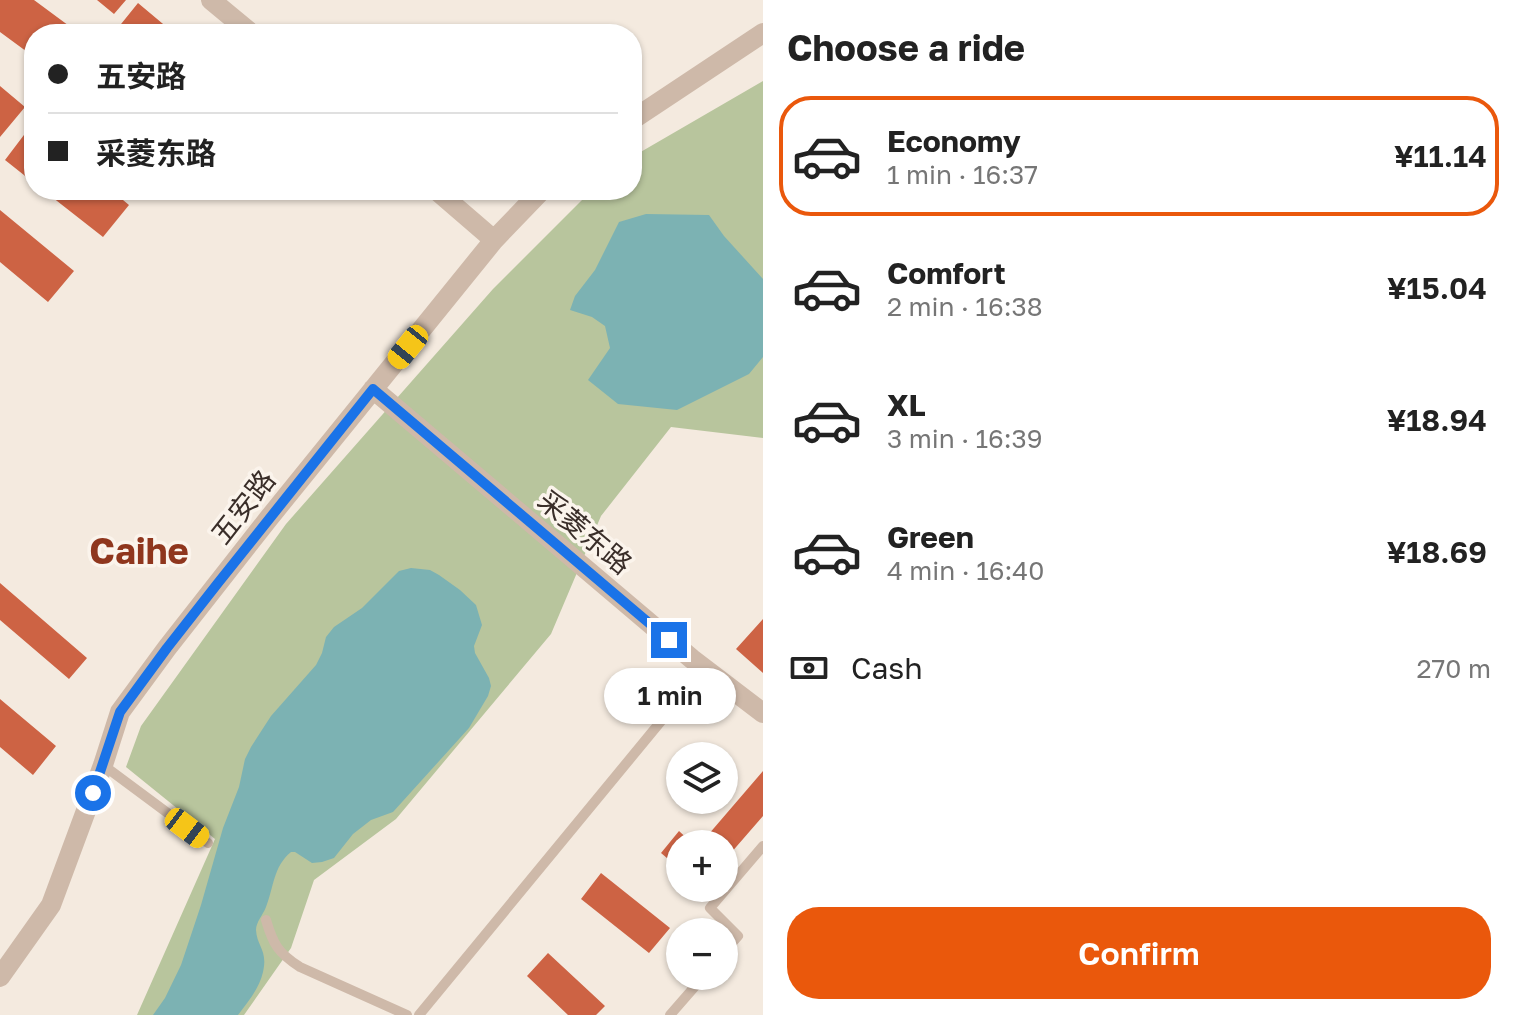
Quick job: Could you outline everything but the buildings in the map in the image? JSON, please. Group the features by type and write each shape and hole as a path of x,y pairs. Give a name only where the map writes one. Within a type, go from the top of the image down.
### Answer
{"street":[{"path":"211,0 240,24"},
{"path":"642,113 763,33"},
{"path":"448,200 494,240"},
{"name":"五安路","path":"0,977 51,905 120,712 373,389 494,240 532,200"},
{"name":"采菱东路","path":"373,389 704,669 763,713"}],"lane":[{"path":"419,1015 704,669"},
{"path":"103,765 208,843"},
{"path":"720,918 710,908 763,846"},
{"path":"266,920 275,945 291,961 407,1015"},
{"path":"670,1015 692,990"}],"green space":[{"path":"763,81 763,438 671,427 601,516 551,634 396,819 314,880 291,948 244,1015 137,1015 215,839 126,767 141,726 286,524 493,289 582,200 642,200 642,151"}],"water":[{"path":"646,214 709,215 763,279 763,357 749,374 677,410 618,404 588,380 610,348 605,326 592,317 570,310 575,296 595,270 619,222"},
{"path":"411,568 430,570 439,575 476,605 482,625 474,646 489,678 491,686 488,696 469,728 393,812 371,820 353,834 334,858 312,863 291,852 285,858 256,927 264,959 261,978 238,1015 153,1015 181,965 251,747 271,716 316,665 326,637 334,627 362,608 399,571"}],"district":[{"name":"Caihe","path":"139,551"}],"route":[{"path":"93,793 120,712 167,648 373,389 669,640"}]}
